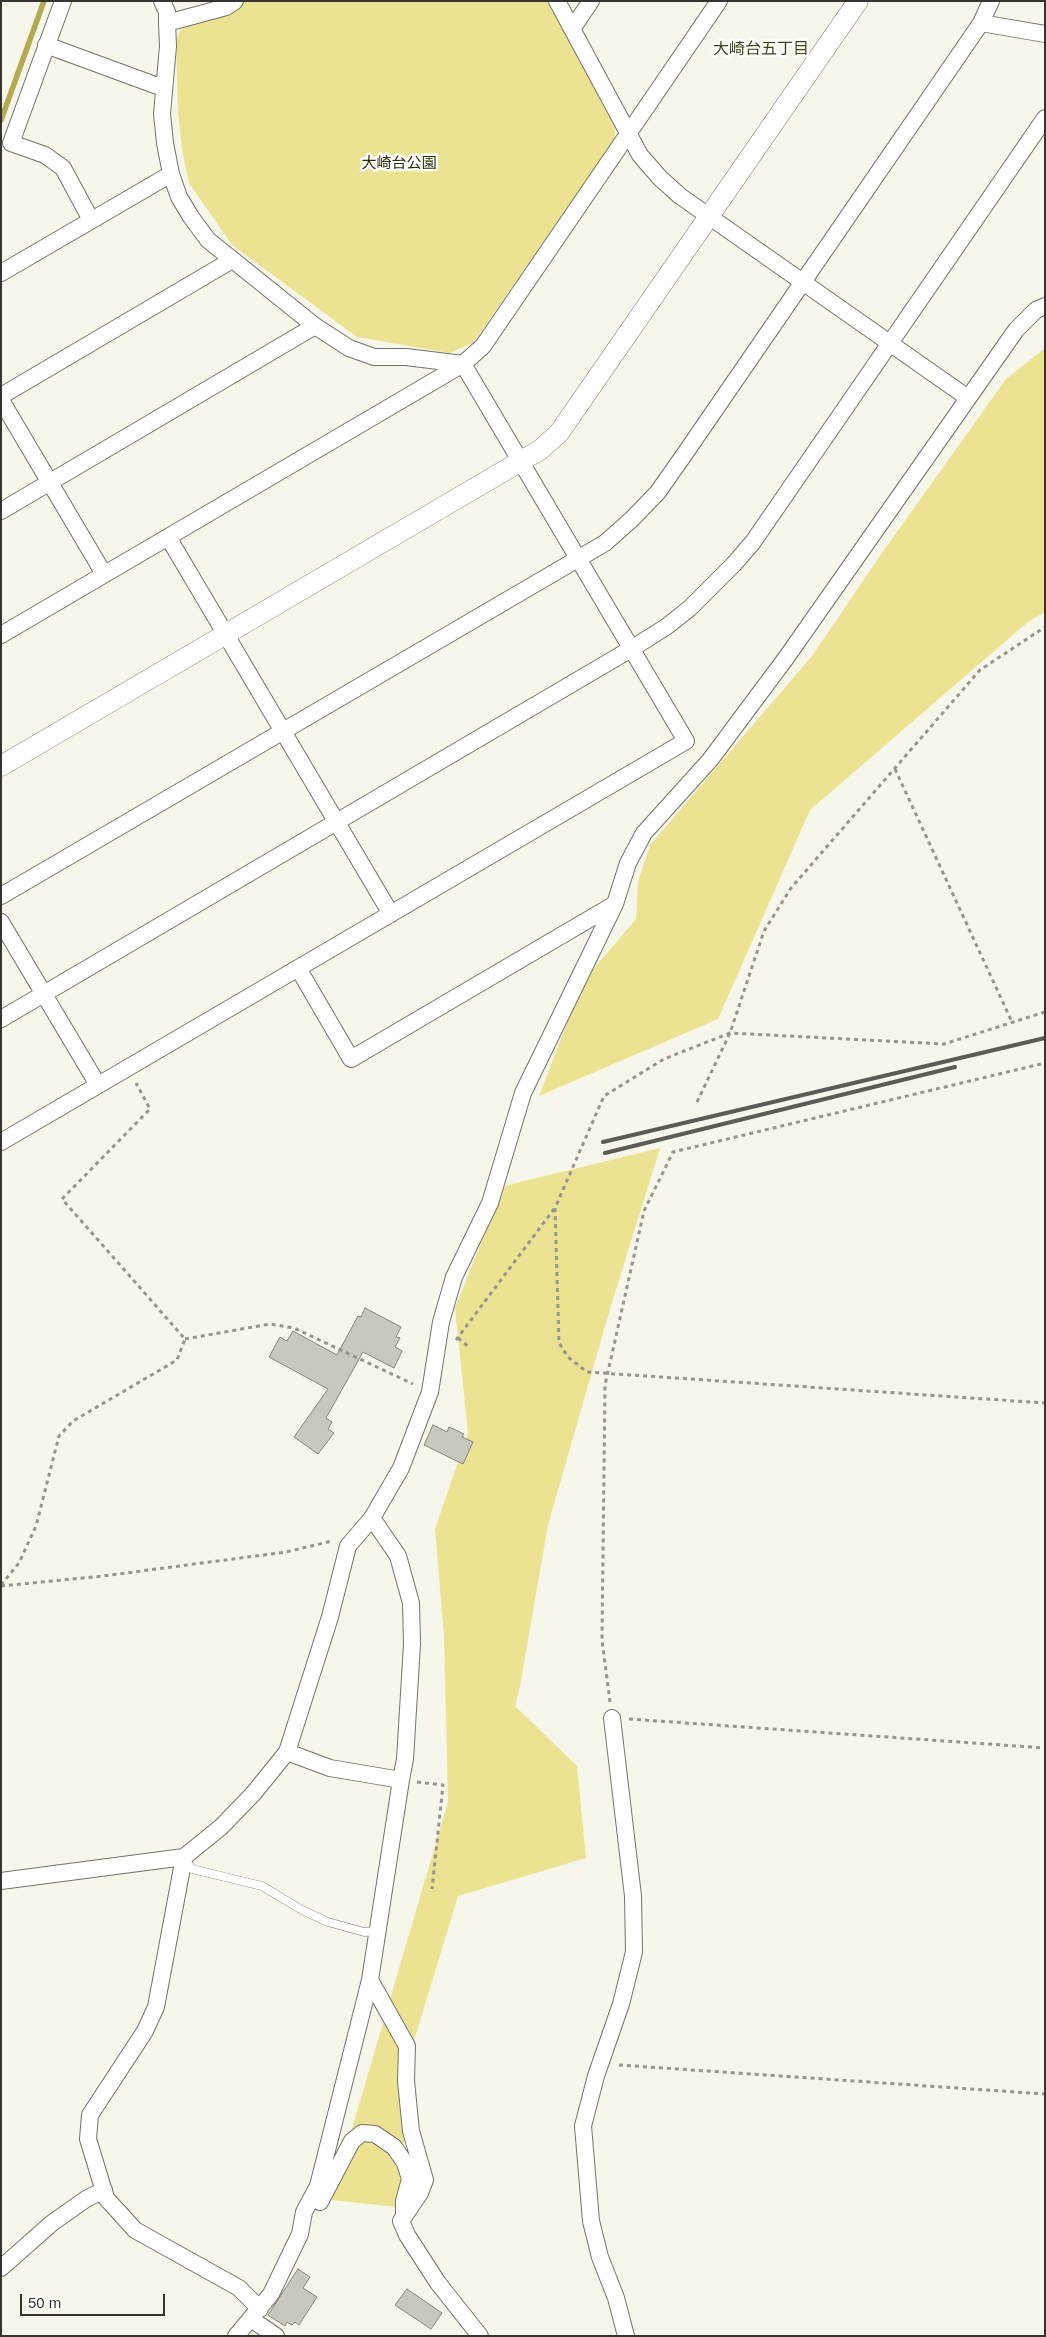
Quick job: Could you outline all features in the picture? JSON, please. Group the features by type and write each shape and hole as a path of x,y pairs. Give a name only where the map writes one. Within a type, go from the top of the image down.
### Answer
{"street":[{"path":"62,1 11,143 45,155 63,168 91,220"},
{"path":"162,1 167,12 168,46 162,114 170,174 179,197 191,218 208,240 315,326 349,348 374,357 406,357 463,364"},
{"path":"167,23 226,6 235,1"},
{"path":"556,1 640,155 660,178 680,196 968,398"},
{"path":"572,29 591,1"},
{"path":"1,634 463,364 483,346 719,1"},
{"path":"1,766 540,450 559,433 858,1"},
{"path":"1,896 605,543 632,519 658,492 980,23 991,1"},
{"path":"980,23 1045,34"},
{"path":"46,45 163,88"},
{"path":"1,1019 632,649 666,627 690,608 753,542 890,343 1038,141 1045,118"},
{"path":"1,273 170,174"},
{"path":"1,396 232,260"},
{"path":"1,1881 184,1857 221,1827 253,1794 287,1752 330,1617 348,1546 372,1518 401,1468 430,1392 441,1322 454,1277 490,1203 523,1093 615,904 628,863 644,833 710,760 786,658 1016,330 1036,310 1045,306"},
{"path":"1,511 315,326"},
{"path":"1,1142 686,740 463,364"},
{"path":"1,400 104,574"},
{"path":"168,537 390,914"},
{"path":"298,968 352,1059 615,904"},
{"path":"1,922 98,1086"},
{"path":"300,2234 304,2212 318,2186 370,1980 405,1759 412,1644 411,1602 398,1556 372,1518"},
{"path":"612,1718 634,1896 634,1952 621,2004 600,2064 583,2126 591,2221 600,2258 616,2298 626,2336"},
{"path":"287,1752 330,1768 401,1780"},
{"path":"184,1857 156,2007 145,2031 90,2115 88,2139 106,2198 135,2230 239,2288 255,2314 276,2336"},
{"path":"370,1980 407,2046 406,2081 411,2131 426,2180 420,2193 401,2221 412,2243 438,2283 480,2336"},
{"path":"236,2336 271,2294 300,2234 352,2142 362,2133 375,2134 394,2147 405,2163 410,2179 404,2201 404,2217"},
{"path":"1,2268 52,2224 86,2199 104,2190"}],"lane":[{"path":"184,1857 192,1869 262,1886 302,1910 328,1922 364,1932 378,1931"}],"path":[{"path":"697,1102 730,1033 764,931 791,888 980,670 1045,627"},
{"path":"895,769 1012,1022"},
{"path":"453,1345 555,1208 604,1096 664,1059 730,1033 944,1044 1045,1012"},
{"path":"1045,1063 673,1152 644,1211 605,1385 602,1640 612,1718 1045,1748"},
{"path":"128,1068 150,1109 62,1199 185,1339"},
{"path":"555,1208 559,1344 568,1357 587,1372 1045,1403"},
{"path":"185,1339 270,1324 294,1328 430,1392"},
{"path":"458,1338 469,1348"},
{"path":"1,1586 19,1563 36,1526 60,1436 73,1421 177,1360 185,1339"},
{"path":"1,1586 103,1576 286,1552 334,1540 348,1546"},
{"path":"401,1780 442,1786 432,1890"},
{"path":"600,2064 1045,2094"}],"green space":[{"name":"大崎台公園","path":"242,1 549,1 615,126 615,139 473,343 449,353 357,337 232,245 189,183 182,149 178,112 176,40 181,29"},
{"path":"1045,348 1045,612 1029,621 810,810 718,1019 539,1096 583,981 636,919 638,882 650,845 812,656 884,550 1006,379"},
{"path":"660,1148 610,1309 548,1525 515,1706 577,1766 586,1858 458,1896 402,2080 406,2208 331,2200 448,1802 444,1636 435,1529 468,1433 455,1308 504,1186"}],"building":[{"path":"365,1308 401,1327 396,1337 400,1338 395,1347 402,1351 394,1368 363,1352 326,1418 332,1422 328,1429 334,1433 318,1454 294,1437 328,1389 269,1357 280,1337 287,1341 293,1331 337,1355 358,1316 361,1317"},
{"path":"433,1425 447,1432 449,1427 464,1434 462,1437 473,1442 463,1464 424,1445"},
{"path":"298,2269 310,2277 303,2288 317,2297 299,2325 295,2322 292,2325 287,2322 285,2326 268,2315"},
{"path":"407,2289 442,2313 431,2329 395,2305"}],"waterway":[{"path":"1,120 44,1"}],"railway":[{"path":"603,1142 1045,1038"},
{"path":"605,1153 955,1067"}],"district":[{"name":"大崎台五丁目","path":"761,50"}]}
